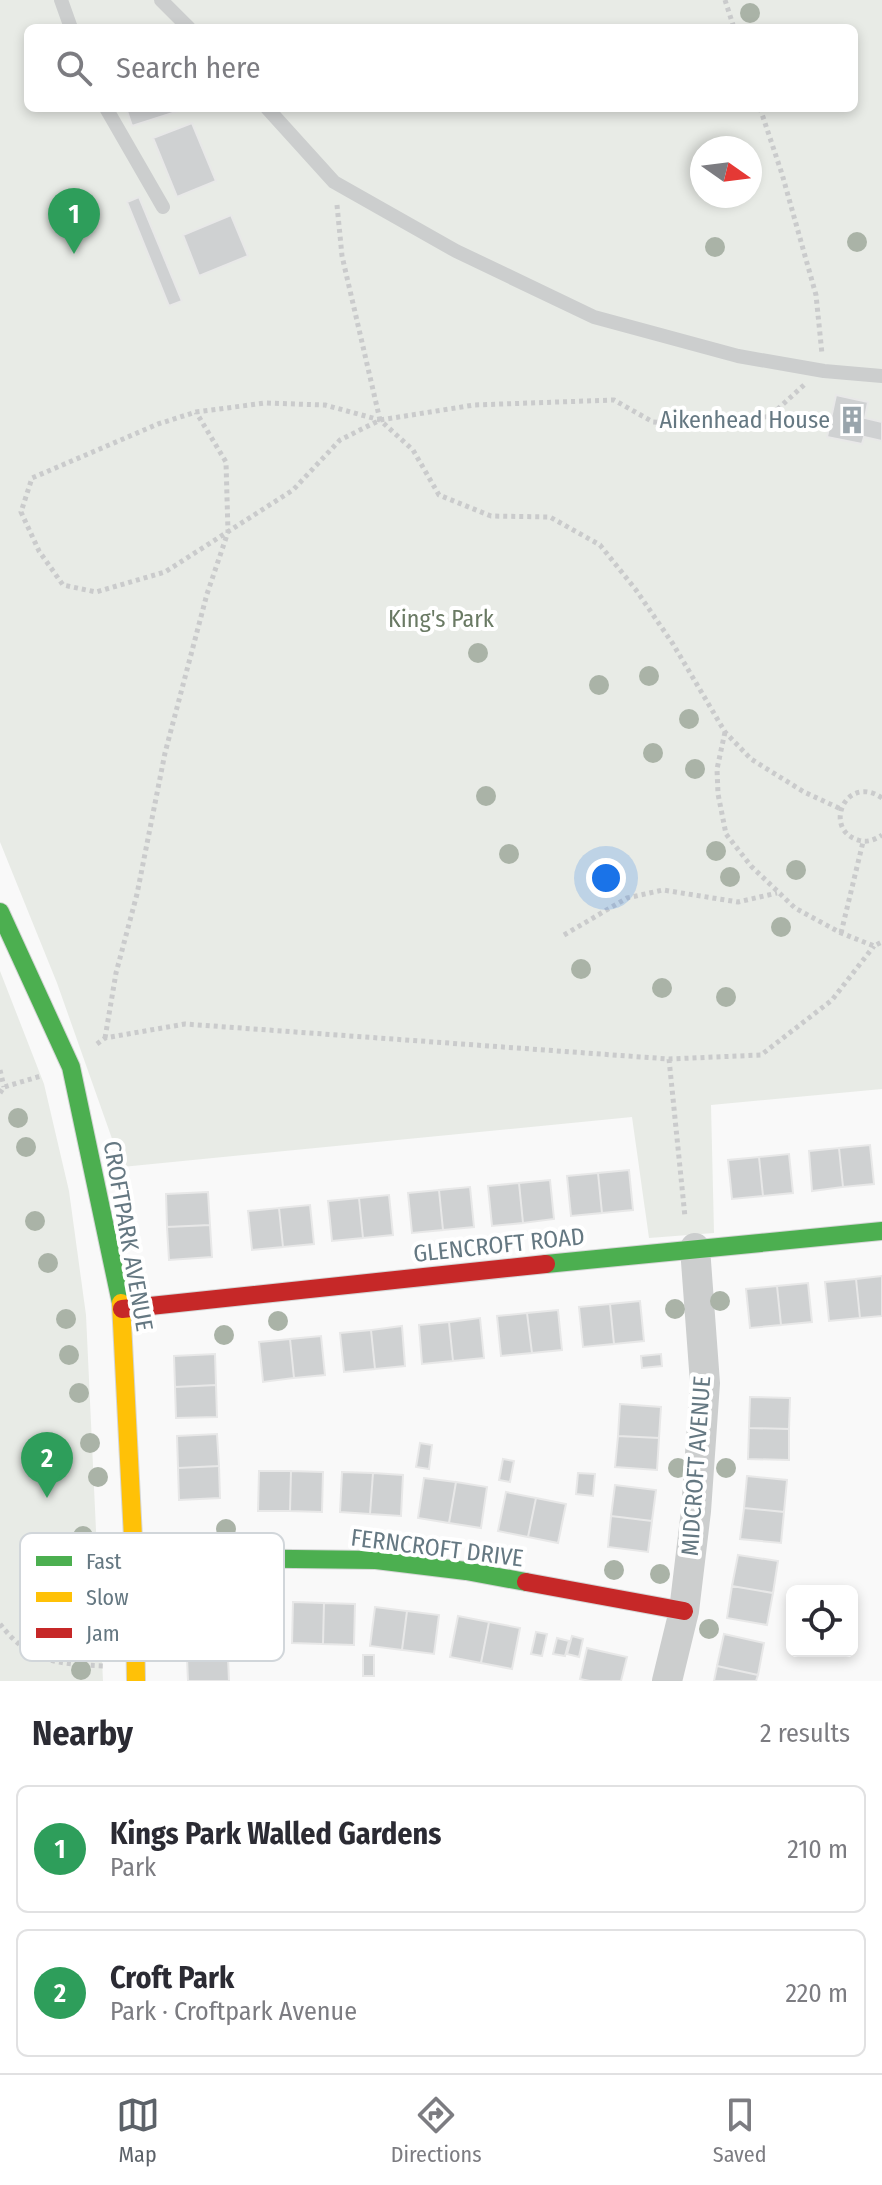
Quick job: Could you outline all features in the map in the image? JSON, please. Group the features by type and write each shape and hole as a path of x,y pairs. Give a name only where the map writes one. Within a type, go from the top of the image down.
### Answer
{"street":[{"name":"CROFTPARK AVENUE","path":"0,912 71,1067 80,1105 122,1309 133,1533"},
{"name":"GLENCROFT ROAD","path":"122,1309 692,1248 882,1231"},
{"name":"MIDCROFT AVENUE","path":"667,1681 684,1611 696,1511 705,1383 692,1248"},
{"name":"FERNCROFT DRIVE","path":"284,1559 376,1560 466,1571 684,1611"}],"lane":[{"path":"61,0 70,24"},
{"path":"161,0 185,24"},
{"path":"108,112 163,207"},
{"path":"271,112 334,182 456,251 594,317 738,356 824,371 882,376"}],"path":[{"path":"725,0 733,24"},
{"path":"334,182 342,256 380,420"},
{"path":"380,420 340,440 293,490 165,572 96,592 63,585 39,551 21,512 32,478 158,424 196,412 265,403 325,405 380,420 413,450 439,495 491,516 550,517 600,545 673,644 725,732 751,759 804,792 841,809"},
{"path":"196,412 226,462 228,532 207,594 165,753 137,894 116,973 105,1038 185,1024 669,1059 761,1055 832,1000 874,946 882,942"},
{"path":"725,732 717,769 718,794 726,834 751,866 795,908 841,933 874,946"},
{"path":"882,798 874,793 858,792 845,801 840,816 849,836 863,842 882,835"},
{"path":"841,933 863,842"},
{"path":"564,935 627,898 663,890 738,902 778,893"},
{"path":"669,1059 692,1248"},
{"path":"0,1070 2,1090 71,1067"},
{"path":"0,1624 20,1647"},
{"path":"55,1661 136,1674"}],"green space":[{"name":"King's Park","path":"0,0 882,0 882,1089 711,1105 714,1233 649,1238 632,1117 122,1167 57,983 0,842"},
{"path":"0,971 44,1084 69,1191 86,1315 96,1533 20,1533 20,1661 102,1661 103,1681 0,1681"}],"building":[{"path":"127,112 176,112 132,126"},
{"path":"192,123 216,181 177,197 153,138"},
{"path":"139,197 182,301 169,306 127,202"},
{"path":"231,215 248,256 199,276 183,235"},
{"name":"Aikenhead House","path":"836,395 868,402 865,418 882,422 882,441 864,437 862,444 827,437"},
{"path":"870,1145 874,1184 843,1187 839,1148"},
{"path":"839,1148 843,1187 812,1191 809,1151"},
{"path":"789,1154 793,1193 763,1196 759,1157"},
{"path":"759,1157 763,1196 732,1199 728,1160"},
{"path":"629,1170 633,1210 602,1213 598,1173"},
{"path":"598,1173 602,1213 571,1216 567,1176"},
{"path":"550,1180 554,1219 523,1223 519,1183"},
{"path":"519,1183 523,1223 492,1226 488,1186"},
{"path":"470,1187 474,1227 443,1230 439,1190"},
{"path":"439,1190 443,1230 412,1233 408,1193"},
{"path":"208,1192 210,1225 167,1227 166,1194"},
{"path":"389,1195 393,1235 363,1238 359,1198"},
{"path":"359,1198 363,1238 332,1241 328,1201"},
{"path":"310,1205 314,1244 283,1247 279,1208"},
{"path":"279,1208 283,1247 252,1250 248,1211"},
{"path":"210,1225 212,1257 169,1260 167,1227"},
{"path":"882,1276 882,1316 860,1318 856,1279"},
{"path":"856,1279 860,1318 829,1321 825,1282"},
{"path":"808,1283 812,1322 781,1325 777,1286"},
{"path":"777,1286 781,1325 750,1328 746,1289"},
{"path":"640,1301 644,1341 614,1344 610,1304"},
{"path":"610,1304 614,1344 583,1347 579,1307"},
{"path":"558,1310 562,1350 532,1353 527,1313"},
{"path":"527,1313 532,1353 501,1356 497,1316"},
{"path":"480,1318 484,1358 453,1361 449,1322"},
{"path":"449,1322 453,1361 422,1364 419,1325"},
{"path":"402,1326 405,1366 375,1369 371,1330"},
{"path":"371,1330 375,1369 344,1372 340,1333"},
{"path":"321,1336 325,1375 294,1378 290,1339"},
{"path":"290,1339 294,1378 263,1382 259,1342"},
{"path":"215,1354 216,1385 175,1387 174,1356"},
{"path":"661,1354 662,1366 642,1368 641,1356"},
{"path":"216,1385 217,1417 176,1418 175,1387"},
{"path":"750,1397 790,1398 789,1429 749,1428"},
{"path":"620,1404 661,1407 659,1438 618,1436"},
{"path":"749,1428 789,1429 789,1460 748,1459"},
{"path":"217,1434 219,1466 178,1468 177,1436"},
{"path":"618,1436 659,1438 657,1470 615,1467"},
{"path":"420,1443 432,1445 429,1469 416,1467"},
{"path":"503,1459 514,1461 510,1482 499,1480"},
{"path":"219,1466 220,1498 179,1500 178,1468"},
{"path":"259,1471 291,1471 290,1511 258,1511"},
{"path":"291,1471 323,1472 322,1512 290,1511"},
{"path":"342,1472 373,1473 370,1514 340,1512"},
{"path":"373,1473 403,1475 401,1516 370,1514"},
{"path":"578,1473 595,1474 593,1496 576,1494"},
{"path":"747,1476 787,1480 784,1512 744,1508"},
{"path":"424,1478 456,1482 449,1523 418,1518"},
{"path":"456,1482 487,1487 481,1528 449,1523"},
{"path":"615,1485 656,1490 652,1521 611,1516"},
{"path":"506,1492 536,1498 528,1537 498,1531"},
{"path":"536,1498 566,1504 558,1543 528,1537"},
{"path":"744,1508 784,1512 781,1543 740,1539"},
{"path":"611,1516 652,1521 648,1552 608,1547"},
{"path":"738,1555 778,1561 773,1593 732,1586"},
{"path":"732,1586 773,1593 767,1625 727,1618"},
{"path":"293,1602 324,1603 323,1644 292,1643"},
{"path":"324,1603 355,1604 354,1645 323,1644"},
{"path":"375,1607 407,1611 402,1650 370,1646"},
{"path":"407,1611 439,1615 434,1654 402,1650"},
{"path":"458,1616 489,1622 481,1663 450,1657"},
{"path":"489,1622 520,1628 512,1669 481,1663"},
{"path":"536,1632 547,1634 542,1656 531,1654"},
{"path":"724,1634 764,1643 758,1675 717,1666"},
{"path":"572,1636 583,1639 579,1657 567,1654"},
{"path":"557,1638 569,1641 565,1656 553,1654"},
{"path":"587,1648 627,1657 621,1681 580,1679"},
{"path":"363,1655 374,1655 374,1676 363,1676"},
{"path":"187,1661 228,1661 229,1681 188,1681"},
{"path":"717,1666 758,1675 756,1681 714,1681"}],"traffic: fast":[{"path":"0,912 71,1067 121,1303"},
{"path":"546,1264 882,1231"},
{"path":"284,1559 376,1560 526,1582"}],"traffic: slow":[{"path":"121,1303 133,1533"},
{"path":"136,1661 136,1681"}],"traffic: jam":[{"path":"122,1309 546,1264"},
{"path":"526,1582 684,1611"}],"place":[{"name":"Kings Park Walled Gardens","path":"74,254"},
{"name":"Aikenhead House","path":"852,420"},
{"name":"Croft Park","path":"47,1498"}]}
